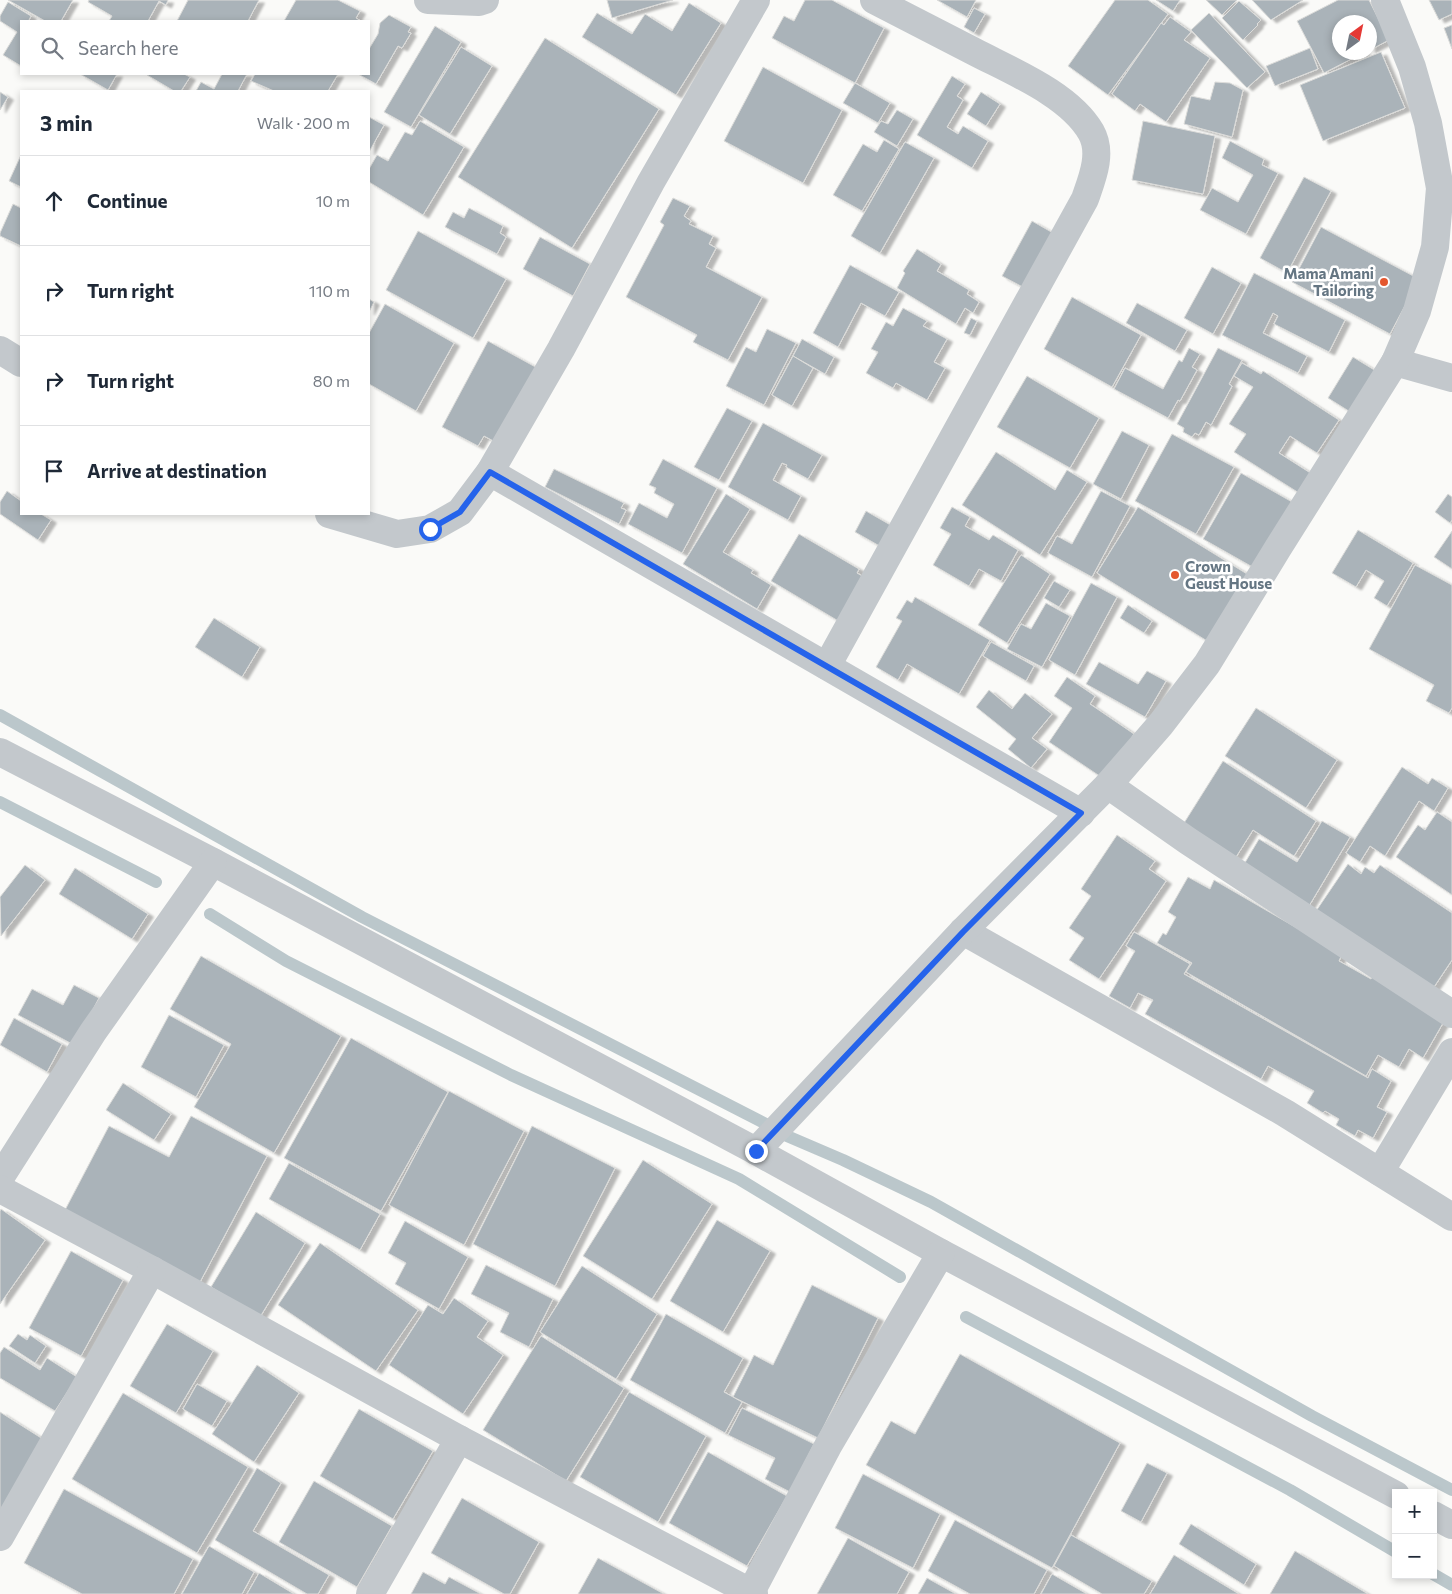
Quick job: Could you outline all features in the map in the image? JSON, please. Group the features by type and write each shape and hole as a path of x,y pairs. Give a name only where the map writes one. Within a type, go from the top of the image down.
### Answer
{"street":[{"path":"428,0 479,2 485,0"},
{"path":"332,515 397,534 430,529 460,512 490,472 561,349 651,182 756,0"},
{"path":"827,666 1085,199 1094,171 1096,148 1092,133 1076,113 1048,90 874,0"},
{"path":"756,1151 963,932 1108,785 1161,724 1207,664 1395,362 1417,311 1435,247 1440,188 1428,124 1414,77 1385,0"},
{"path":"0,350 20,361"},
{"path":"1395,362 1452,378"},
{"path":"490,472 1081,813"},
{"path":"0,752 213,862 756,1151 942,1253 1392,1493"},
{"path":"1108,785 1196,846 1452,1014"},
{"path":"0,1178 93,1032 213,862"},
{"path":"963,932 1285,1113 1452,1217"},
{"path":"1380,1172 1452,1052"},
{"path":"0,1189 152,1270 459,1439 751,1593 828,1446 942,1253"},
{"path":"0,1537 152,1270"},
{"path":"370,1594 459,1439"},
{"path":"1437,1517 1452,1525"}],"building":[{"path":"8,0 73,0 62,20 43,20"},
{"path":"89,0 168,0 166,5 159,1 149,20 110,20 112,16 88,2"},
{"path":"188,0 259,0 249,20 178,20"},
{"path":"296,0 338,0 360,11 356,18 359,20 285,20"},
{"path":"607,0 673,0 612,18"},
{"path":"805,0 832,0 884,28 855,83 772,38 784,16 794,21"},
{"path":"937,0 976,0 967,17"},
{"path":"1115,0 1148,0 1168,14 1108,95 1068,66"},
{"path":"1156,0 1180,0 1173,11"},
{"path":"1206,0 1237,0 1222,15"},
{"path":"1252,0 1303,0 1271,20"},
{"path":"1338,0 1369,0 1376,15 1332,15 1332,60 1349,60 1324,73 1297,21"},
{"path":"1429,0 1452,0 1452,14 1439,20"},
{"path":"1239,1 1261,20 1243,40 1222,18"},
{"path":"8,2 31,16 29,20 20,20 20,65 3,55 17,32 0,21 0,16"},
{"path":"689,3 721,23 676,95 582,37 597,13 632,34 645,14 672,31"},
{"path":"974,8 985,14 974,33 964,27"},
{"path":"1209,13 1265,72 1247,88 1191,30"},
{"path":"389,15 411,27 408,32 411,33 402,48 398,46 376,84 360,75 370,75 370,47 378,34 380,23"},
{"path":"1377,16 1389,40 1377,46"},
{"path":"1170,17 1191,32 1184,40 1210,58 1166,122 1140,104 1135,111 1112,94 1161,23 1164,25"},
{"path":"1452,25 1452,49 1444,28"},
{"path":"435,26 461,42 411,127 384,112"},
{"path":"545,38 659,109 572,248 458,177"},
{"path":"461,47 492,66 450,134 419,115"},
{"path":"1310,48 1318,69 1275,86 1266,66"},
{"path":"1381,52 1405,108 1323,141 1300,85 1361,60 1377,60 1377,54"},
{"path":"763,67 842,110 803,183 724,141"},
{"path":"82,75 116,75 108,90"},
{"path":"147,75 186,75 190,77 182,90 172,90"},
{"path":"221,75 246,75 239,90 197,90 201,82 214,89"},
{"path":"254,75 337,75 329,90 272,90 251,81"},
{"path":"952,76 965,84 957,96 963,100 947,127 958,134 963,126 988,141 972,168 917,135"},
{"path":"1215,82 1230,83 1243,90 1232,137 1184,124 1191,96 1210,100"},
{"path":"855,83 890,103 878,123 843,103"},
{"path":"0,92 8,97 0,110"},
{"path":"981,92 1000,104 986,126 967,114"},
{"path":"897,110 913,119 897,146 874,132 881,121 888,124"},
{"path":"370,118 384,125 370,150"},
{"path":"420,121 464,147 423,215 370,183 370,167 377,155 388,161 405,132 412,135"},
{"path":"1143,121 1215,136 1203,194 1132,180"},
{"path":"884,140 899,149 862,211 833,195 863,144 877,152"},
{"path":"1230,141 1264,159 1262,165 1278,173 1246,234 1200,210 1212,188 1238,202 1253,175 1222,158"},
{"path":"905,142 934,158 880,253 851,236"},
{"path":"20,157 20,186 9,181"},
{"path":"1304,177 1331,191 1287,273 1260,258"},
{"path":"673,198 690,206 684,216 691,221 689,224 713,236 709,244 716,248 706,267 762,297 728,360 693,342 697,335 626,297 664,225 660,222"},
{"path":"13,204 20,208 20,246 0,236"},
{"path":"469,208 503,226 500,233 506,237 497,254 445,227 453,212 464,218"},
{"path":"1032,221 1062,238 1032,292 1002,276"},
{"path":"1321,227 1419,279 1390,334 1292,282"},
{"path":"418,231 506,279 473,338 386,290"},
{"path":"540,237 590,264 573,296 523,269"},
{"path":"917,249 941,264 937,271 969,290 967,294 979,302 973,313 965,308 956,324 897,288 905,273 903,271"},
{"path":"850,265 899,292 885,316 861,303 838,347 813,333"},
{"path":"1212,267 1241,283 1213,334 1184,318"},
{"path":"1254,273 1345,320 1329,352 1274,324 1278,316 1273,313 1263,333 1307,356 1298,373 1222,335"},
{"path":"1072,297 1141,335 1112,387 1044,349"},
{"path":"370,300 374,302 370,310"},
{"path":"1137,303 1187,330 1175,351 1126,323"},
{"path":"385,304 454,343 416,411 370,385 370,331"},
{"path":"903,308 927,321 923,326 947,339 934,362 945,368 927,400 896,383 893,388 866,373 878,352 871,349 886,322 893,326"},
{"path":"971,318 977,321 970,335 964,333"},
{"path":"767,329 796,343 764,405 726,386 746,347 756,352"},
{"path":"802,339 834,357 825,374 793,356"},
{"path":"488,341 541,370 501,445 484,436 478,446 442,427"},
{"path":"1189,348 1200,354 1192,367 1197,370 1168,418 1114,389 1125,368 1163,389 1179,360 1182,362"},
{"path":"1218,348 1242,360 1229,384 1232,386 1211,425 1206,422 1199,435 1195,433 1192,437 1183,432 1184,428 1177,424"},
{"path":"793,356 813,368 792,406 772,395"},
{"path":"1353,357 1381,374 1355,415 1328,398"},
{"path":"1242,363 1261,374 1263,371 1339,420 1317,453 1290,436 1279,453 1312,474 1299,493 1234,452 1246,434 1229,424 1253,387 1234,376"},
{"path":"1027,376 1099,418 1070,468 997,427"},
{"path":"727,408 752,421 719,480 694,467"},
{"path":"763,423 822,455 808,479 782,463 773,480 801,496 788,520 728,487"},
{"path":"1122,431 1149,445 1121,499 1093,484"},
{"path":"1172,434 1234,467 1196,534 1135,501"},
{"path":"996,452 1055,490 1067,470 1087,482 1040,555 962,505"},
{"path":"663,459 717,488 682,553 628,524 639,503 667,518 674,504 654,493 656,488 649,485"},
{"path":"554,469 624,503 621,508 626,510 619,524 545,487"},
{"path":"1241,473 1294,503 1256,569 1203,539"},
{"path":"7,491 20,500 20,515 43,515 51,520 38,540 0,514 0,502"},
{"path":"1101,491 1130,506 1092,577 1048,553 1057,536 1072,544"},
{"path":"726,494 750,509 723,552 753,570 751,573 771,585 757,609 683,564"},
{"path":"1448,494 1452,497 1452,520 1450,523 1435,512"},
{"path":"952,507 970,517 965,526 989,540 993,535 1018,550 1001,581 979,569 969,586 933,565 951,534 940,528"},
{"name":"Crown Geust House","path":"1138,507 1252,577 1212,644 1097,573"},
{"path":"866,511 894,527 883,548 855,532"},
{"path":"1358,530 1413,563 1387,606 1374,598 1384,581 1366,570 1356,587 1332,573"},
{"path":"1452,531 1452,569 1434,557"},
{"path":"799,534 859,569 857,573 871,581 845,625 771,581"},
{"path":"1021,555 1050,574 1007,643 978,625"},
{"path":"1415,565 1452,585 1452,708 1449,713 1426,701 1434,685 1369,649"},
{"path":"1054,581 1070,590 1059,607 1044,598"},
{"path":"1091,583 1117,597 1075,675 1049,660"},
{"path":"915,597 990,640 959,694 907,664 898,680 876,667 902,621 896,618 907,600 912,603"},
{"path":"1046,603 1070,616 1042,667 1007,649 1021,624 1031,629"},
{"path":"1128,605 1152,621 1144,633 1120,618"},
{"path":"214,618 260,647 242,677 195,647"},
{"path":"991,642 1034,666 1026,681 983,656"},
{"path":"1099,662 1138,684 1147,671 1166,681 1145,717 1086,684"},
{"path":"1067,677 1095,696 1090,704 1134,734 1104,779 1049,742 1072,708 1054,696"},
{"path":"989,690 1012,709 1025,693 1052,714 1032,738 1047,749 1031,768 1008,749 1016,739 976,707"},
{"path":"1256,708 1337,760 1306,808 1225,756"},
{"path":"1223,761 1316,821 1294,856 1253,830 1236,857 1184,823"},
{"path":"1402,767 1428,784 1432,778 1448,788 1434,811 1419,801 1385,856 1370,846 1360,862 1346,853"},
{"path":"1437,812 1452,822 1452,895 1396,857 1418,825 1425,830"},
{"path":"1322,821 1350,837 1309,906 1243,866 1259,839 1297,862"},
{"path":"1117,835 1155,861 1149,869 1166,881 1099,979 1069,960 1084,938 1069,928 1091,896 1081,889"},
{"path":"1348,864 1361,874 1365,867 1374,873 1380,865 1452,913 1452,960 1432,990 1316,911"},
{"path":"25,865 45,880 1,936 0,897"},
{"path":"75,868 148,914 132,939 59,894"},
{"path":"1188,877 1210,889 1214,880 1342,954 1339,961 1371,979 1373,974 1443,1023 1423,1058 1409,1049 1399,1067 1378,1055 1366,1076 1186,972 1192,963 1157,943 1163,933 1166,935 1176,917 1168,912"},
{"path":"1134,932 1190,964 1184,974 1368,1078 1372,1069 1391,1081 1377,1107 1387,1112 1373,1138 1358,1130 1355,1136 1336,1125 1339,1119 1325,1111 1323,1113 1307,1103 1314,1091 1268,1066 1261,1079 1145,1014 1153,1000 1138,993 1130,1008 1109,996 1135,951 1126,946"},
{"path":"201,956 341,1036 274,1153 194,1107 231,1044 170,1009"},
{"path":"74,985 99,998 74,1045 18,1015 32,989 63,1005"},
{"path":"169,1015 224,1045 196,1097 141,1067"},
{"path":"14,1018 62,1044 47,1072 0,1045"},
{"path":"351,1038 448,1092 381,1211 284,1158"},
{"path":"123,1083 171,1114 154,1140 106,1110"},
{"path":"449,1091 524,1131 464,1245 389,1205"},
{"path":"191,1116 267,1156 200,1282 65,1210 109,1126 169,1157"},
{"path":"532,1126 615,1168 555,1286 473,1244"},
{"path":"643,1160 712,1204 652,1299 583,1256"},
{"path":"289,1163 380,1214 360,1250 269,1199"},
{"path":"1,1209 45,1240 0,1304 0,1211"},
{"path":"256,1212 305,1243 260,1317 211,1287"},
{"path":"717,1220 770,1251 723,1332 670,1301"},
{"path":"405,1221 468,1257 439,1309 395,1284 406,1263 388,1253"},
{"path":"320,1243 418,1310 376,1371 278,1305"},
{"path":"71,1251 123,1280 81,1356 29,1328"},
{"path":"486,1265 553,1299 529,1347 500,1332 509,1313 471,1294"},
{"path":"582,1266 657,1314 616,1379 540,1332"},
{"path":"812,1285 878,1318 818,1438 733,1397 754,1355 773,1365"},
{"path":"454,1298 488,1321 477,1337 503,1355 463,1414 389,1365 428,1305 443,1314"},
{"path":"666,1314 743,1358 724,1392 742,1402 725,1433 630,1380"},
{"path":"167,1324 213,1351 176,1413 130,1386"},
{"path":"18,1334 27,1340 30,1335 46,1346 35,1363 9,1346"},
{"path":"541,1336 624,1388 566,1481 483,1430"},
{"path":"4,1347 40,1370 47,1358 77,1377 55,1411 0,1378 0,1353"},
{"path":"960,1354 1120,1443 1052,1568 866,1465 891,1421 915,1434"},
{"path":"257,1365 299,1393 254,1462 212,1434"},
{"path":"197,1384 227,1401 212,1426 183,1409"},
{"path":"629,1392 706,1436 658,1522 580,1477"},
{"path":"123,1393 248,1467 197,1553 72,1479"},
{"path":"742,1408 814,1444 790,1492 765,1479 775,1458 728,1435"},
{"path":"359,1409 433,1451 393,1519 320,1476"},
{"path":"0,1412 46,1441 0,1517"},
{"path":"708,1452 787,1496 747,1566 669,1523"},
{"path":"1147,1463 1167,1473 1141,1522 1121,1511"},
{"path":"257,1468 281,1483 253,1531 329,1575 318,1594 307,1594 215,1540"},
{"path":"863,1474 940,1514 913,1568 835,1528"},
{"path":"314,1481 392,1526 357,1587 279,1542"},
{"path":"64,1489 193,1559 174,1594 82,1594 24,1563"},
{"path":"462,1498 539,1542 510,1594 504,1594 431,1553"},
{"path":"955,1520 1047,1570 1034,1594 970,1594 928,1571"},
{"path":"1191,1524 1256,1564 1244,1585 1179,1544"},
{"path":"1071,1535 1152,1581 1144,1594 1102,1594 1054,1566"},
{"path":"848,1538 909,1572 897,1594 817,1594"},
{"path":"209,1546 254,1572 242,1594 182,1594"},
{"path":"1295,1551 1368,1594 1270,1594"},
{"path":"1174,1555 1239,1594 1150,1594"},
{"path":"598,1558 664,1594 578,1594"},
{"path":"423,1572 445,1584 449,1577 481,1594 411,1594"},
{"path":"259,1573 294,1594 247,1594"},
{"path":"1052,1574 1087,1594 1041,1594"},
{"path":"927,1578 956,1594 918,1594"}],"waterway":[{"path":"0,715 362,917 766,1124"},
{"path":"0,802 156,882"},
{"path":"210,914 286,961 511,1075 739,1179 900,1277"},
{"path":"787,1136 843,1160 931,1202 1312,1416 1452,1490"},
{"path":"966,1317 1290,1490 1392,1550"},
{"path":"1437,1576 1452,1585"}],"place":[{"name":"Mama Amani Tailoring","path":"1384,282"},
{"name":"Crown Geust House","path":"1175,575"}],"route":[{"path":"430,529 460,512 490,472 1081,813 963,932 756,1151"}]}
